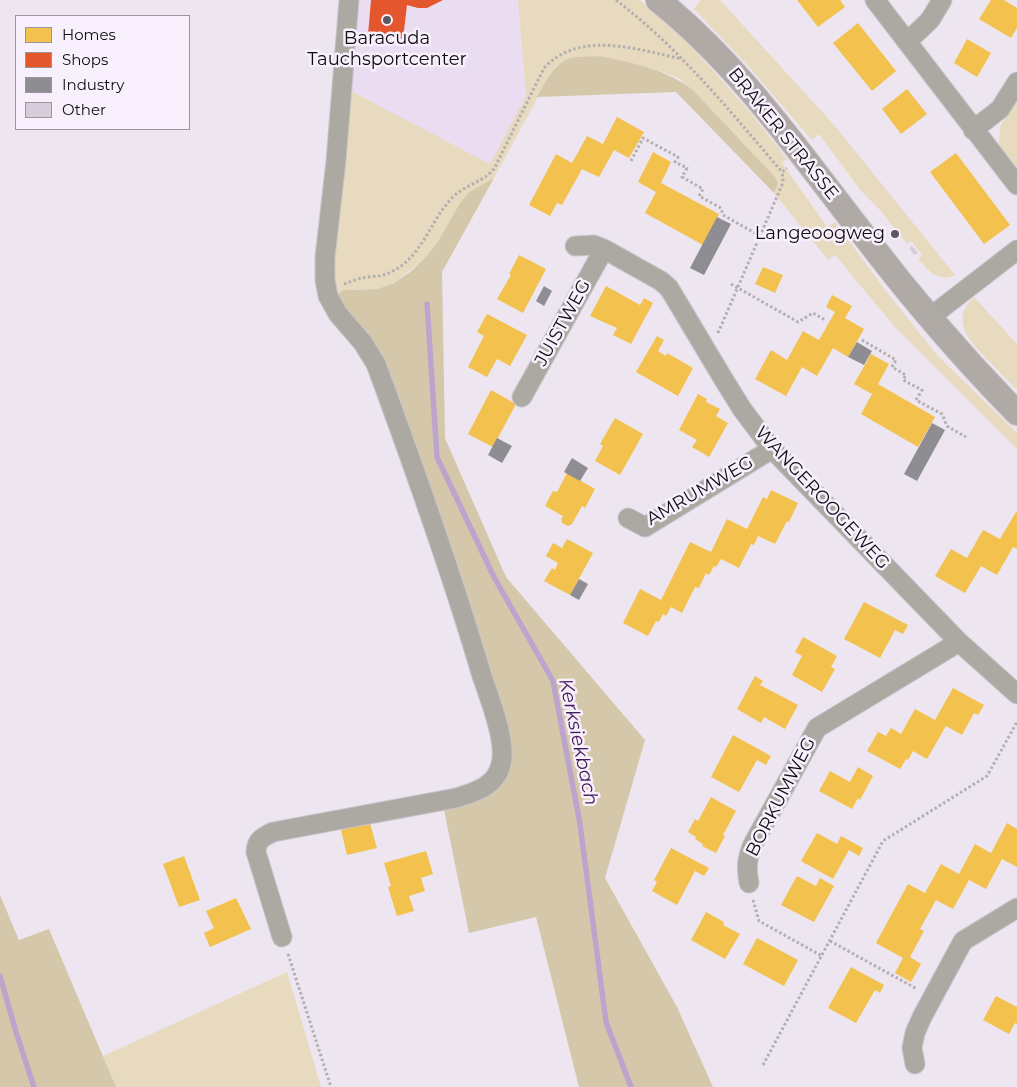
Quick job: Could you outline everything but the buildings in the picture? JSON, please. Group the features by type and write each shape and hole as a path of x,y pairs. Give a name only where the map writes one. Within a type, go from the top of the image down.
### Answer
{"main road":[{"name":"BRAKER STRASSE","path":"658,0 728,65 804,156 929,318 960,354 1017,413"}],"street":[{"path":"282,937 256,852 259,840 264,836 273,832 456,798 478,792 491,782 502,763 502,747 496,722 459,599 376,364 363,343 338,314 328,296 325,280 325,258 336,160 349,0"},
{"path":"875,0 1017,185"},
{"path":"908,41 930,20 942,0"},
{"path":"974,130 1000,110 1017,82"},
{"name":"WANGEROOGEWEG","path":"575,246 594,245 604,249 661,281 669,288 742,409 772,449 959,642 1017,694"},
{"name":"JUISTWEG","path":"522,396 604,249"},
{"path":"929,318 1017,250"},
{"name":"AMRUMWEG","path":"628,518 645,527 772,449"},
{"name":"BORKUMWEG","path":"749,882 746,868 753,844 817,728 959,642"},
{"path":"915,1064 912,1048 915,1033 963,941 1017,908"}],"path":[{"path":"616,0 645,24 682,60 731,111 782,172 782,185 709,354"},
{"path":"328,296 336,288 346,283 361,278 388,274 401,266 414,254 451,198 459,191 489,175 494,169 544,68 550,62 570,51 594,45 615,45 682,60"},
{"path":"631,161 644,138 678,157 675,162 687,168 682,177 703,189 699,196 721,208 723,215 760,236"},
{"path":"782,172 789,166"},
{"path":"730,284 798,322 813,314 825,320"},
{"path":"862,340 896,360 892,367 906,375 903,380 922,390 916,400 942,414 947,426 966,437"},
{"path":"763,1065 883,841 987,776 1017,722"},
{"path":"749,882 759,921 822,956"},
{"path":"282,937 295,971 331,1087"},
{"path":"830,941 933,998"}],"shaded area":[{"path":"355,0 518,0 526,96 491,165 347,89"},
{"path":"518,0 640,0 690,45 749,111 787,159 782,163 827,227 835,222 892,299 938,356 1017,433 1017,449 894,326 835,255 828,260 774,193 778,184 775,177 692,89 678,78 660,71 600,56 560,64 550,75 494,178 469,192 460,203 437,243 424,259 394,283 378,289 355,289 334,296 331,281 347,89 490,164 526,96"},
{"path":"701,0 720,0 835,126 955,275 949,277 938,276 918,259 922,255 911,241 907,244 880,210 861,191 819,134 812,140 748,66 694,9"},
{"path":"600,56 636,64 660,72 671,76 692,89 775,177 778,184 774,193 676,92 537,97 551,74 560,64 574,57"},
{"path":"1017,97 1017,171 999,145 1000,127"},
{"path":"494,178 442,272 445,438 506,577 645,740 605,878 677,1007 713,1087 579,1087 536,917 469,933 443,805 505,762 382,363 334,296 344,290 378,289 394,283 410,272 437,243 460,203 469,192"},
{"path":"974,297 1017,344 1017,390 976,348 966,332 963,315 966,306"},
{"path":"0,895 19,940 49,929 116,1087 0,1087"},
{"path":"287,972 321,1087 116,1087 103,1056"}],"waterway":[{"name":"Kerksiekbach","path":"427,304 437,457 494,577 553,681 580,824 606,1022 631,1087"},
{"path":"0,976 34,1087"}],"place":[{"name":"Baracuda Tauchsportcenter","path":"387,20"},
{"name":"Langeoogweg","path":"895,234"}]}
